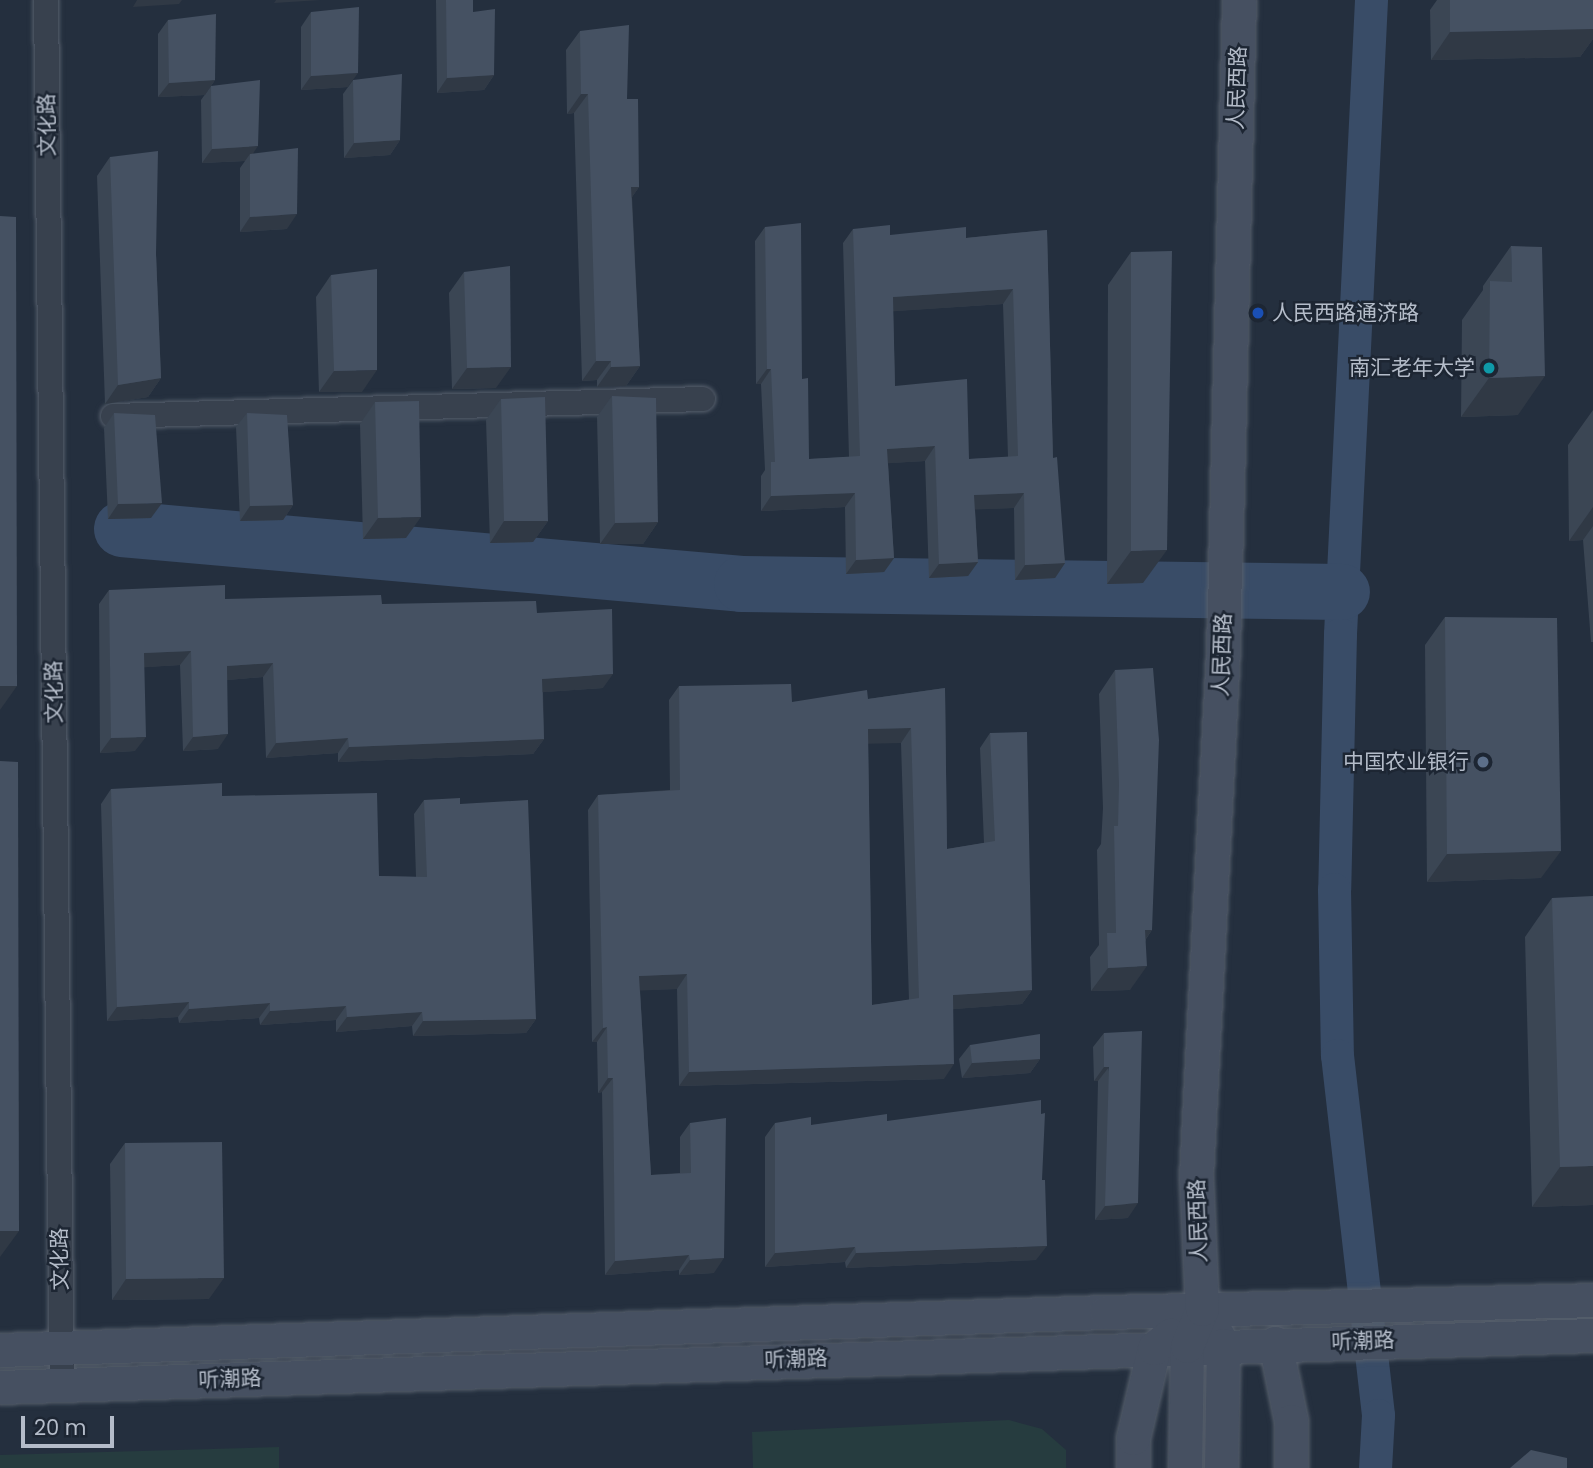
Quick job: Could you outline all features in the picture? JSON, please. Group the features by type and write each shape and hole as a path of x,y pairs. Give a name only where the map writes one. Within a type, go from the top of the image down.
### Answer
{"main road":[{"name":"人民西路","path":"1185,1468 1187,1346 1202,1308 1196,1176 1223,647 1240,0"},
{"name":"听潮路","path":"0,1350 1202,1308 1593,1300"},
{"name":"人民西路","path":"1202,1308 1223,1345"},
{"path":"1133,1468 1133,1438 1154,1348 1202,1308 1275,1343 1292,1421 1291,1468"},
{"name":"听潮路","path":"0,1387 1275,1343 1593,1335"},
{"path":"1221,1468 1223,1345"}],"street":[{"name":"文化路","path":"46,0 62,1385"},
{"path":"113,416 703,399"}],"green space":[{"path":"1009,1420 1042,1429 1066,1450 1066,1468 753,1468 752,1432"},
{"path":"279,1447 279,1468 0,1468 0,1455"}],"building":[{"path":"446,0 473,0 473,12 495,9 494,75 447,78"},
{"path":"1450,0 1593,0 1593,29 1450,32"},
{"path":"359,7 358,73 311,76 311,12"},
{"path":"216,14 215,80 169,83 168,20"},
{"path":"629,25 627,99 638,99 639,187 631,187 640,366 611,367 611,361 596,361 588,94 581,94 580,31"},
{"path":"402,74 400,140 354,143 353,80"},
{"path":"260,80 258,146 212,149 211,86"},
{"path":"298,148 297,214 250,217 250,154"},
{"path":"158,151 156,254 161,378 118,385 110,157"},
{"path":"0,216 16,217 17,686 0,686"},
{"path":"801,223 802,379 808,378 809,459 860,456 853,229 890,225 890,235 966,227 966,238 1047,230 1053,458 1057,457 1065,563 1025,565 1024,493 974,495 978,562 939,564 935,446 887,449 894,558 856,560 855,493 771,496 771,462 775,462 771,369 767,369 765,227","holes":["1013,289 1018,456 969,459 967,379 895,386 893,297"]},
{"path":"1511,246 1542,247 1545,376 1489,378 1490,281 1512,282"},
{"path":"1172,251 1167,550 1131,551 1131,252"},
{"path":"510,266 511,367 467,368 464,272"},
{"path":"377,269 377,370 334,371 331,275"},
{"path":"612,396 656,398 658,522 615,523"},
{"path":"545,397 548,521 504,521 501,399"},
{"path":"419,401 421,517 378,518 375,402"},
{"path":"114,413 155,415 162,503 118,504"},
{"path":"247,413 287,415 293,505 250,506"},
{"path":"225,585 225,599 381,595 382,604 536,601 537,613 612,609 613,674 542,679 544,739 349,747 348,738 276,743 273,663 227,666 228,734 193,737 191,651 144,653 146,737 111,738 109,590"},
{"name":"中国农业银行","path":"1445,617 1557,618 1561,851 1447,854"},
{"path":"1153,668 1159,740 1152,930 1145,930 1147,966 1108,968 1107,933 1116,933 1114,826 1118,826 1119,784 1115,670"},
{"path":"791,684 792,702 867,690 868,699 945,688 947,849 995,841 990,733 1027,732 1032,990 953,995 954,1064 689,1072 687,974 639,976 651,1175 691,1173 690,1123 726,1118 724,1258 690,1260 689,1255 615,1261 613,1078 608,1078 607,1027 603,1028 598,795 680,790 679,686","holes":["911,728 919,998 872,1005 868,729"]},
{"path":"0,761 18,762 19,1231 0,1231"},
{"path":"222,783 222,796 377,793 379,876 427,877 424,800 460,798 460,804 528,800 536,1019 423,1021 422,1012 347,1017 346,1006 270,1011 270,1003 189,1009 189,1002 117,1007 111,789"},
{"path":"1593,896 1593,1166 1560,1167 1552,898"},
{"path":"1142,1031 1138,1203 1105,1206 1109,1067 1104,1067 1104,1033"},
{"path":"1040,1034 1040,1059 972,1063 970,1045"},
{"path":"1041,1100 1041,1114 1045,1113 1042,1180 1045,1180 1047,1246 856,1253 855,1247 775,1253 775,1123 811,1117 811,1125 887,1114 887,1121"},
{"path":"222,1142 224,1278 126,1279 125,1143"},
{"path":"1531,1450 1567,1458 1567,1468 1510,1468"}],"waterway":[{"path":"1371,0 1340,634 1334,889 1337,1055 1378,1415 1375,1468"},
{"path":"122,529 742,584 1342,592"}],"place":[{"name":"人民西路通济路","path":"1258,313"},
{"name":"南汇老年大学","path":"1489,368"},
{"name":"中国农业银行","path":"1483,762"}]}
